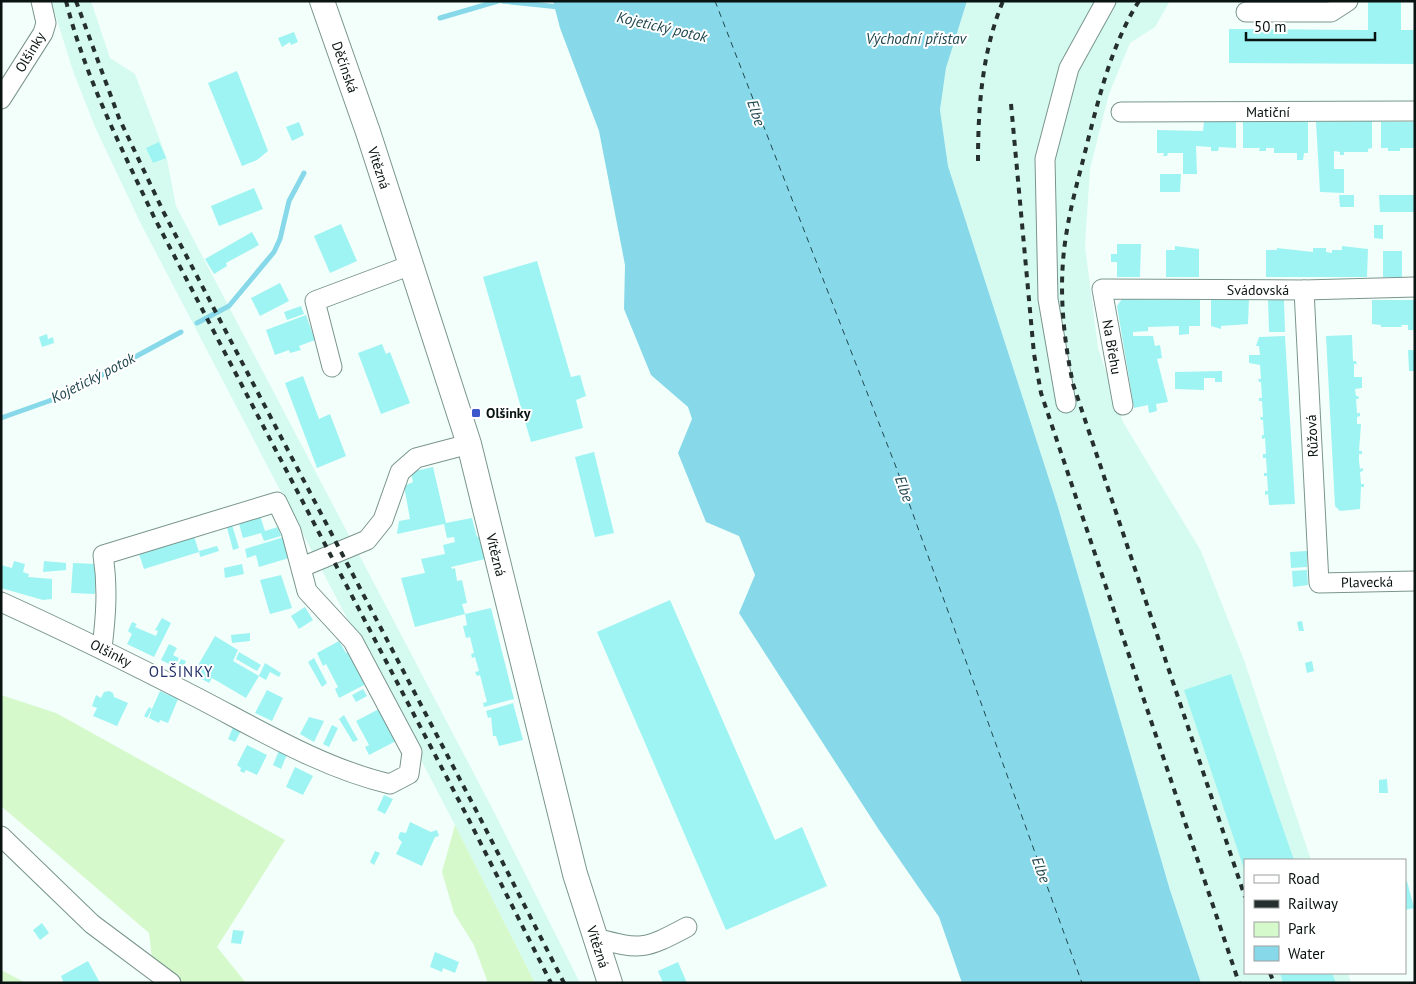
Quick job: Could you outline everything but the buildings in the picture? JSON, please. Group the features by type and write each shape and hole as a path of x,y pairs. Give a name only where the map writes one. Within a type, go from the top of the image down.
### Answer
{"main road":[{"name":"Děčínská","path":"322,1 368,132"},
{"name":"Vítězná","path":"368,132 469,444 575,874 610,983"}],"street":[{"name":"Olšinky","path":"1,99 42,33 46,23 41,1"},
{"path":"1066,403 1048,299 1045,158 1069,68 1106,1"},
{"path":"1246,12 1331,12 1348,1"},
{"name":"Matiční","path":"1122,112 1415,111"},
{"path":"332,367 315,301 411,265"},
{"name":"Svádovská","path":"1102,289 1304,290 1415,288"},
{"name":"Na Břehu","path":"1102,289 1123,405"},
{"name":"Růžová","path":"1304,290 1319,583"},
{"path":"302,566 367,540 383,520 400,472 416,458 469,444"},
{"name":"Olšinky","path":"1,602 102,648 271,736 363,778 390,784 409,774 412,752 353,641 307,591 302,566 290,531 277,502 103,555 107,581 106,616 102,648"},
{"name":"Plavecká","path":"1319,583 1415,581"},
{"path":"1,836 92,924 171,983"},
{"path":"595,938 632,948 656,944 687,928"}],"shaded area":[{"path":"51,1 91,1 110,58 135,74 167,159 176,206 491,806 580,983 535,983 455,825 141,224 95,127 73,71"},
{"path":"967,1 1170,1 1155,27 1130,43 1109,94 1090,169 1085,246 1098,348 1123,422 1201,551 1244,660 1311,859 1244,859 1244,974 1348,974 1351,983 1201,983 1170,890 1058,507 948,166 940,110 946,68"}],"green space":[{"path":"1,695 56,713 285,840 217,947 246,983 155,983 149,933 1,806"},
{"path":"455,825 535,983 488,983 474,945 454,913 442,872"},
{"path":"1,970 26,983 1,983"}],"water":[{"path":"553,1 967,1 946,68 940,110 948,166 1058,507 1170,890 1201,983 962,983 939,917 879,830 739,613 755,575 739,536 706,522 678,453 692,419 688,407 651,375 624,309 625,265 599,131 560,28"}],"waterway":[{"name":"Kojetický potok","path":"440,18 498,1"},
{"name":"Kojetický potok","path":"502,1 559,7"},
{"name":"Kojetický potok","path":"197,323 229,306 274,252 280,239 289,201 304,173"},
{"name":"Kojetický potok","path":"1,418 63,396 181,332"}],"ferry route":[{"path":"715,1 896,467 1082,983"}],"railway":[{"path":"66,1 93,84 154,217 468,818 551,983"},
{"path":"76,1 119,118 164,213 478,814 564,983"},
{"path":"978,161 980,100 986,60 990,40 1003,1"},
{"path":"1139,1 1122,33 1103,84 1073,198 1062,273 1064,329 1073,384 1244,894"},
{"path":"1011,104 1034,354 1041,393 1239,983"},
{"path":"1270,974 1274,983"}],"place":[{"name":"Olšinky","path":"476,413"}],"district":[{"name":"OLŠINKY","path":"181,672"}],"water label":[{"name":"Východní přístav","path":"916,39"},
{"name":"Elbe","path":"756,113"},
{"name":"Elbe","path":"904,489"},
{"name":"Elbe","path":"1041,870"}]}
